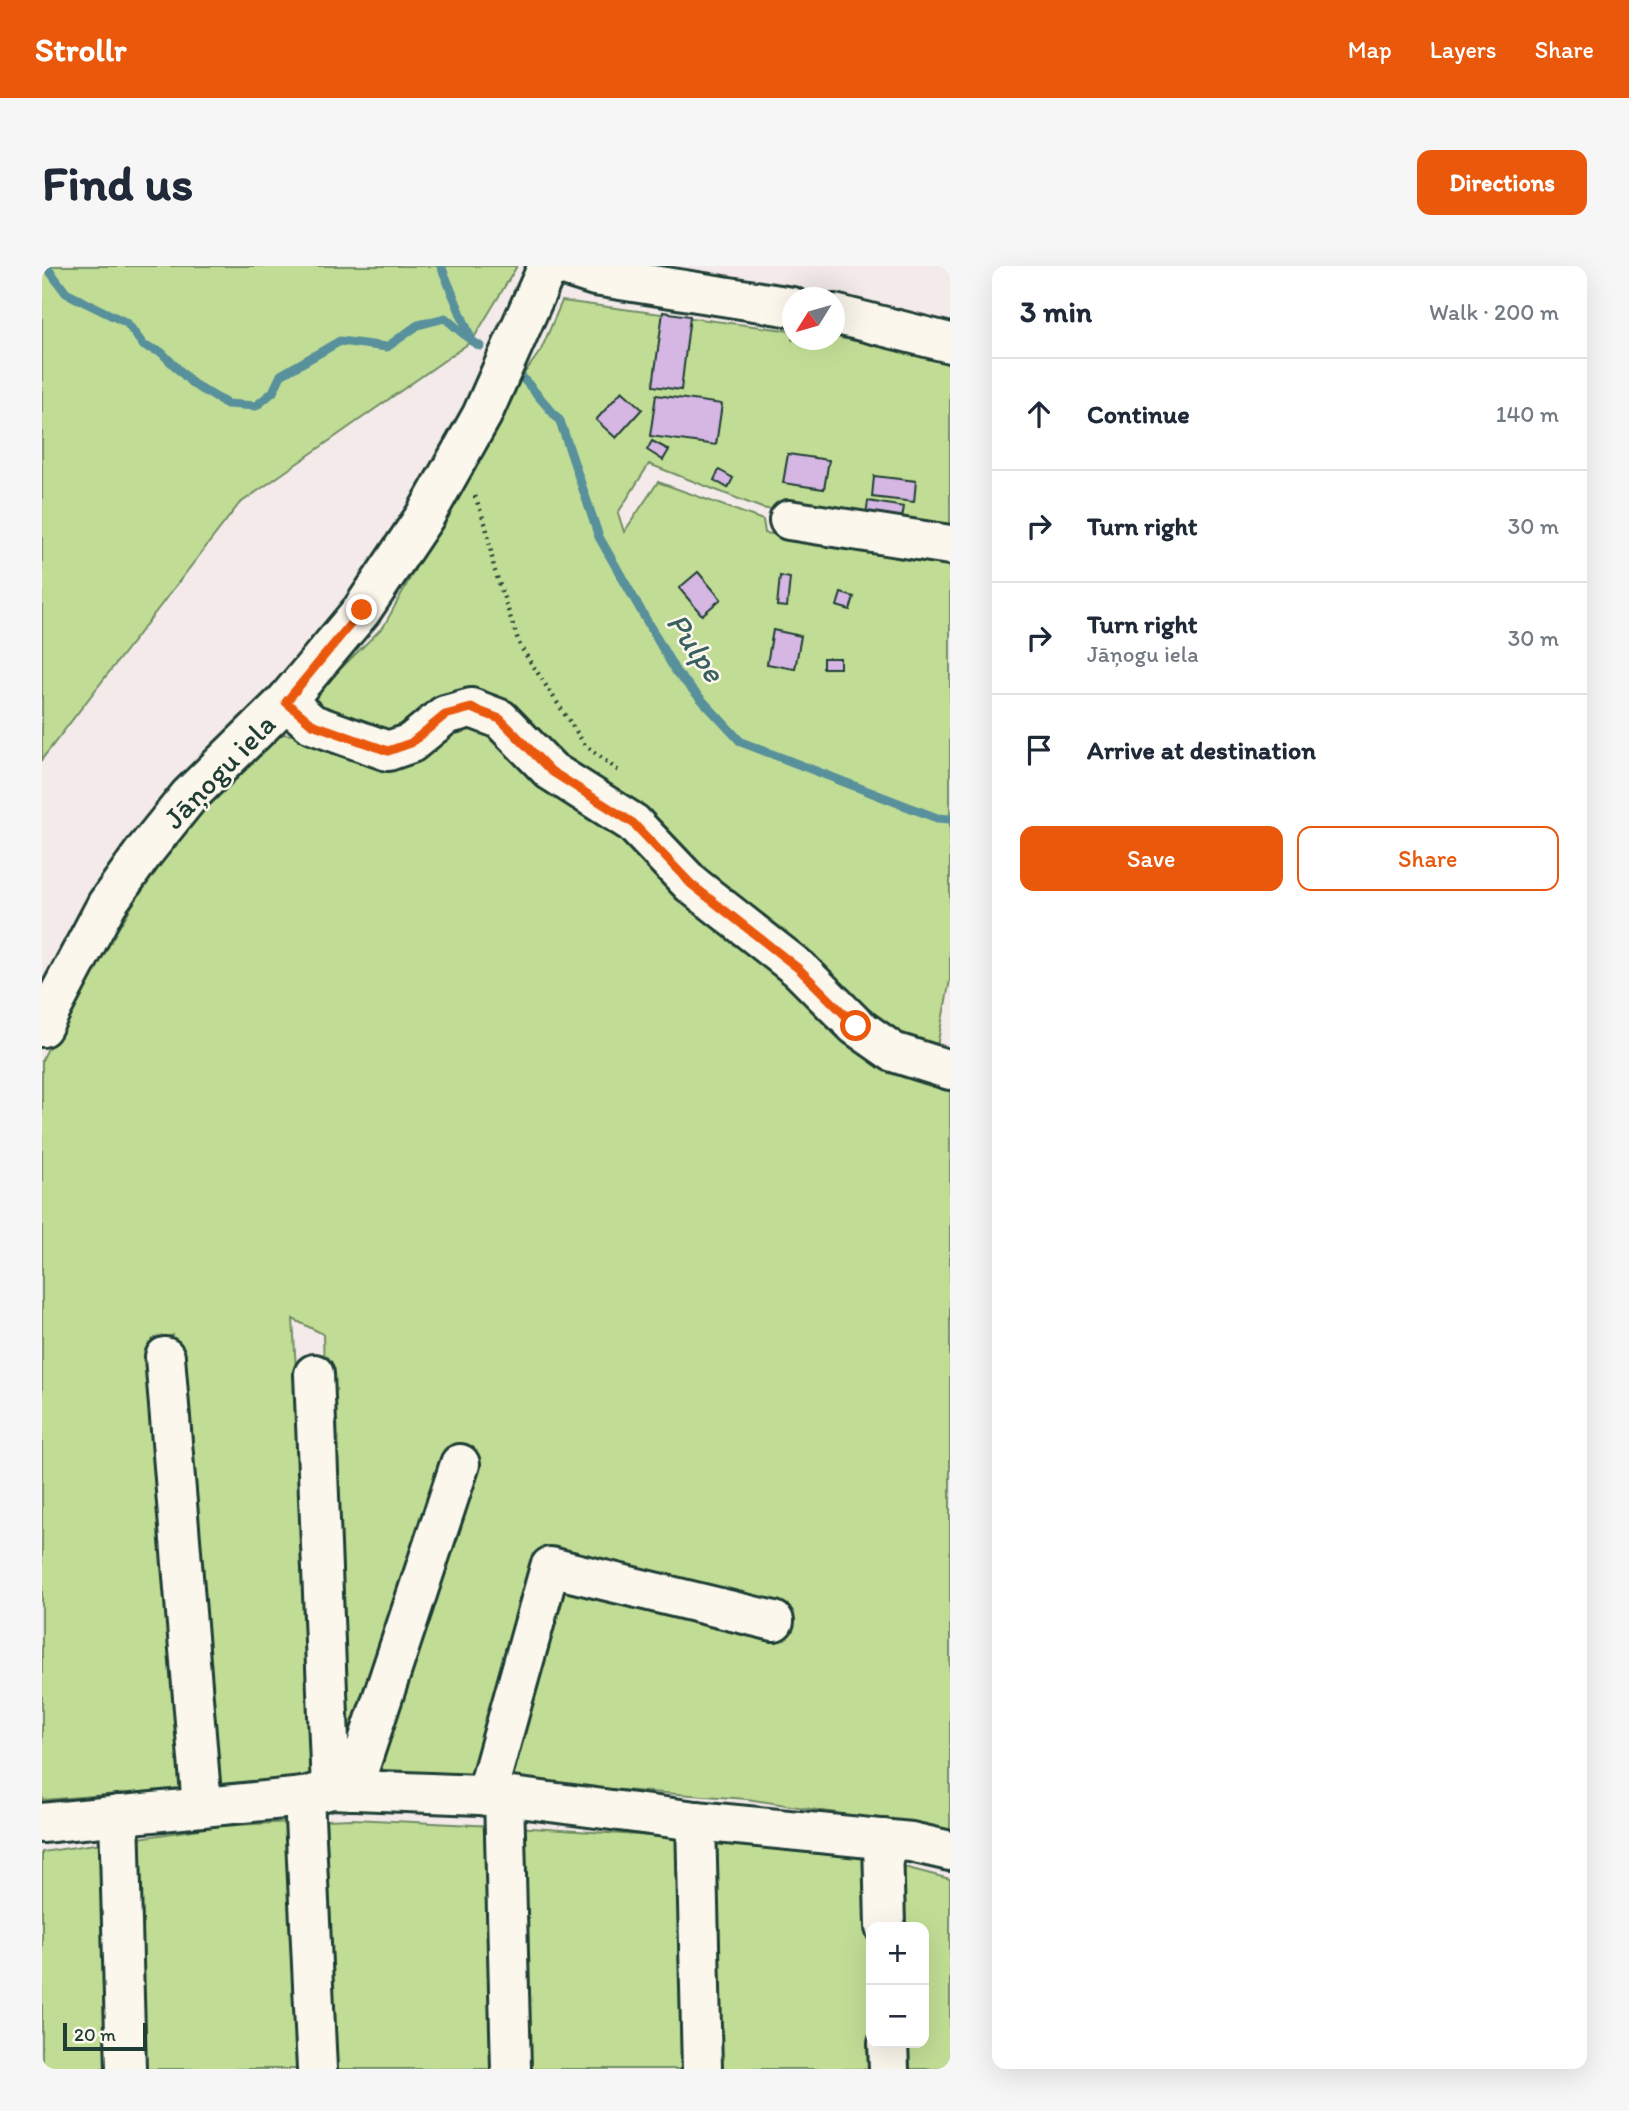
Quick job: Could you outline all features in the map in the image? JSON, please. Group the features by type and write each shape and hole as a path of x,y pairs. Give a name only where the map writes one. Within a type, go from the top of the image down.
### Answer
{"street":[{"name":"Jāņogu iela","path":"42,1027 107,904 144,852 189,796 286,702 362,610 455,466 482,415 548,266"},
{"path":"564,266 595,276 782,305"},
{"path":"845,317 950,343"},
{"path":"789,520 950,545"},
{"path":"286,702 312,724 388,751 411,743 445,715 471,708 500,719 551,771 633,823 691,884 799,969 856,1026 893,1052 946,1057"},
{"path":"166,1357 202,1807"},
{"path":"314,1374 329,1792 317,2069"},
{"path":"329,1792 460,1464"},
{"path":"511,2069 495,1796 550,1567 774,1621"},
{"path":"42,1822 329,1792 495,1796 696,1821 883,1839 950,1851"},
{"path":"120,1815 126,2069"},
{"path":"696,1821 702,2069"},
{"path":"883,1839 885,1922"},
{"path":"888,2048 889,2069"}],"path":[{"path":"455,466 472,488 486,526 494,568 520,646 585,745 621,773"}],"green space":[{"path":"42,266 517,266 472,341 239,504 42,759"},
{"path":"562,301 782,330 782,350 845,350 845,339 950,358 950,538 867,527 762,508 649,464 618,513 624,532 658,482 763,520 765,533 950,556 950,980 936,1051 899,1042 499,705 383,741 315,711 316,693 384,626 513,389 541,350"},
{"path":"458,724 490,726 950,1086 950,1831 747,1799 496,1781 544,1556 480,1779 365,1779 472,1450 460,1446 335,1779 323,1334 293,1319 320,1780 215,1787 173,1335 152,1342 194,1788 43,1800 42,1060 66,1014 171,842 277,734 312,736 381,767"},
{"path":"326,1820 493,1826 499,2069 337,2069"},
{"path":"293,1822 306,2069 140,2069 132,1839 220,1826"},
{"path":"516,1827 683,1838 688,2069 523,2069"},
{"path":"707,1841 873,1859 872,1922 866,1922 866,2048 872,2048 877,2069 713,2069"},
{"path":"102,1843 110,2069 42,2069 42,1852"},
{"path":"904,1867 950,1879 950,2069 906,2069 906,2048 929,2048 929,1922 905,1922"}],"building":[{"path":"663,312 690,316 681,390 653,386"},
{"path":"622,391 642,409 616,438 596,420"},
{"path":"656,395 722,404 716,445 650,436"},
{"path":"652,441 669,450 663,460 647,450"},
{"path":"788,454 829,460 824,489 783,483"},
{"path":"719,470 733,478 728,488 714,480"},
{"path":"874,476 916,481 914,502 872,497"},
{"path":"868,501 904,507 900,529 865,523"},
{"path":"698,572 721,599 702,615 679,588"},
{"path":"780,576 790,578 787,607 777,606"},
{"path":"841,593 854,597 850,610 837,606"},
{"path":"773,630 801,636 795,669 767,664"},
{"path":"823,658 840,658 840,668 823,668"}],"waterway":[{"path":"46,266 66,293 127,323 144,346 161,352 193,384 227,404 256,406 273,392 281,375 340,341 387,347 418,325 445,318 472,341"},
{"path":"441,266 472,341 480,346"},
{"name":"Pulpe","path":"522,377 560,421 599,537 676,672 741,742 937,818 950,819"}],"route":[{"path":"362,610 286,702 312,724 388,751 411,743 445,715 471,708 500,719 551,771 633,823 691,884 799,969 856,1026"}]}
